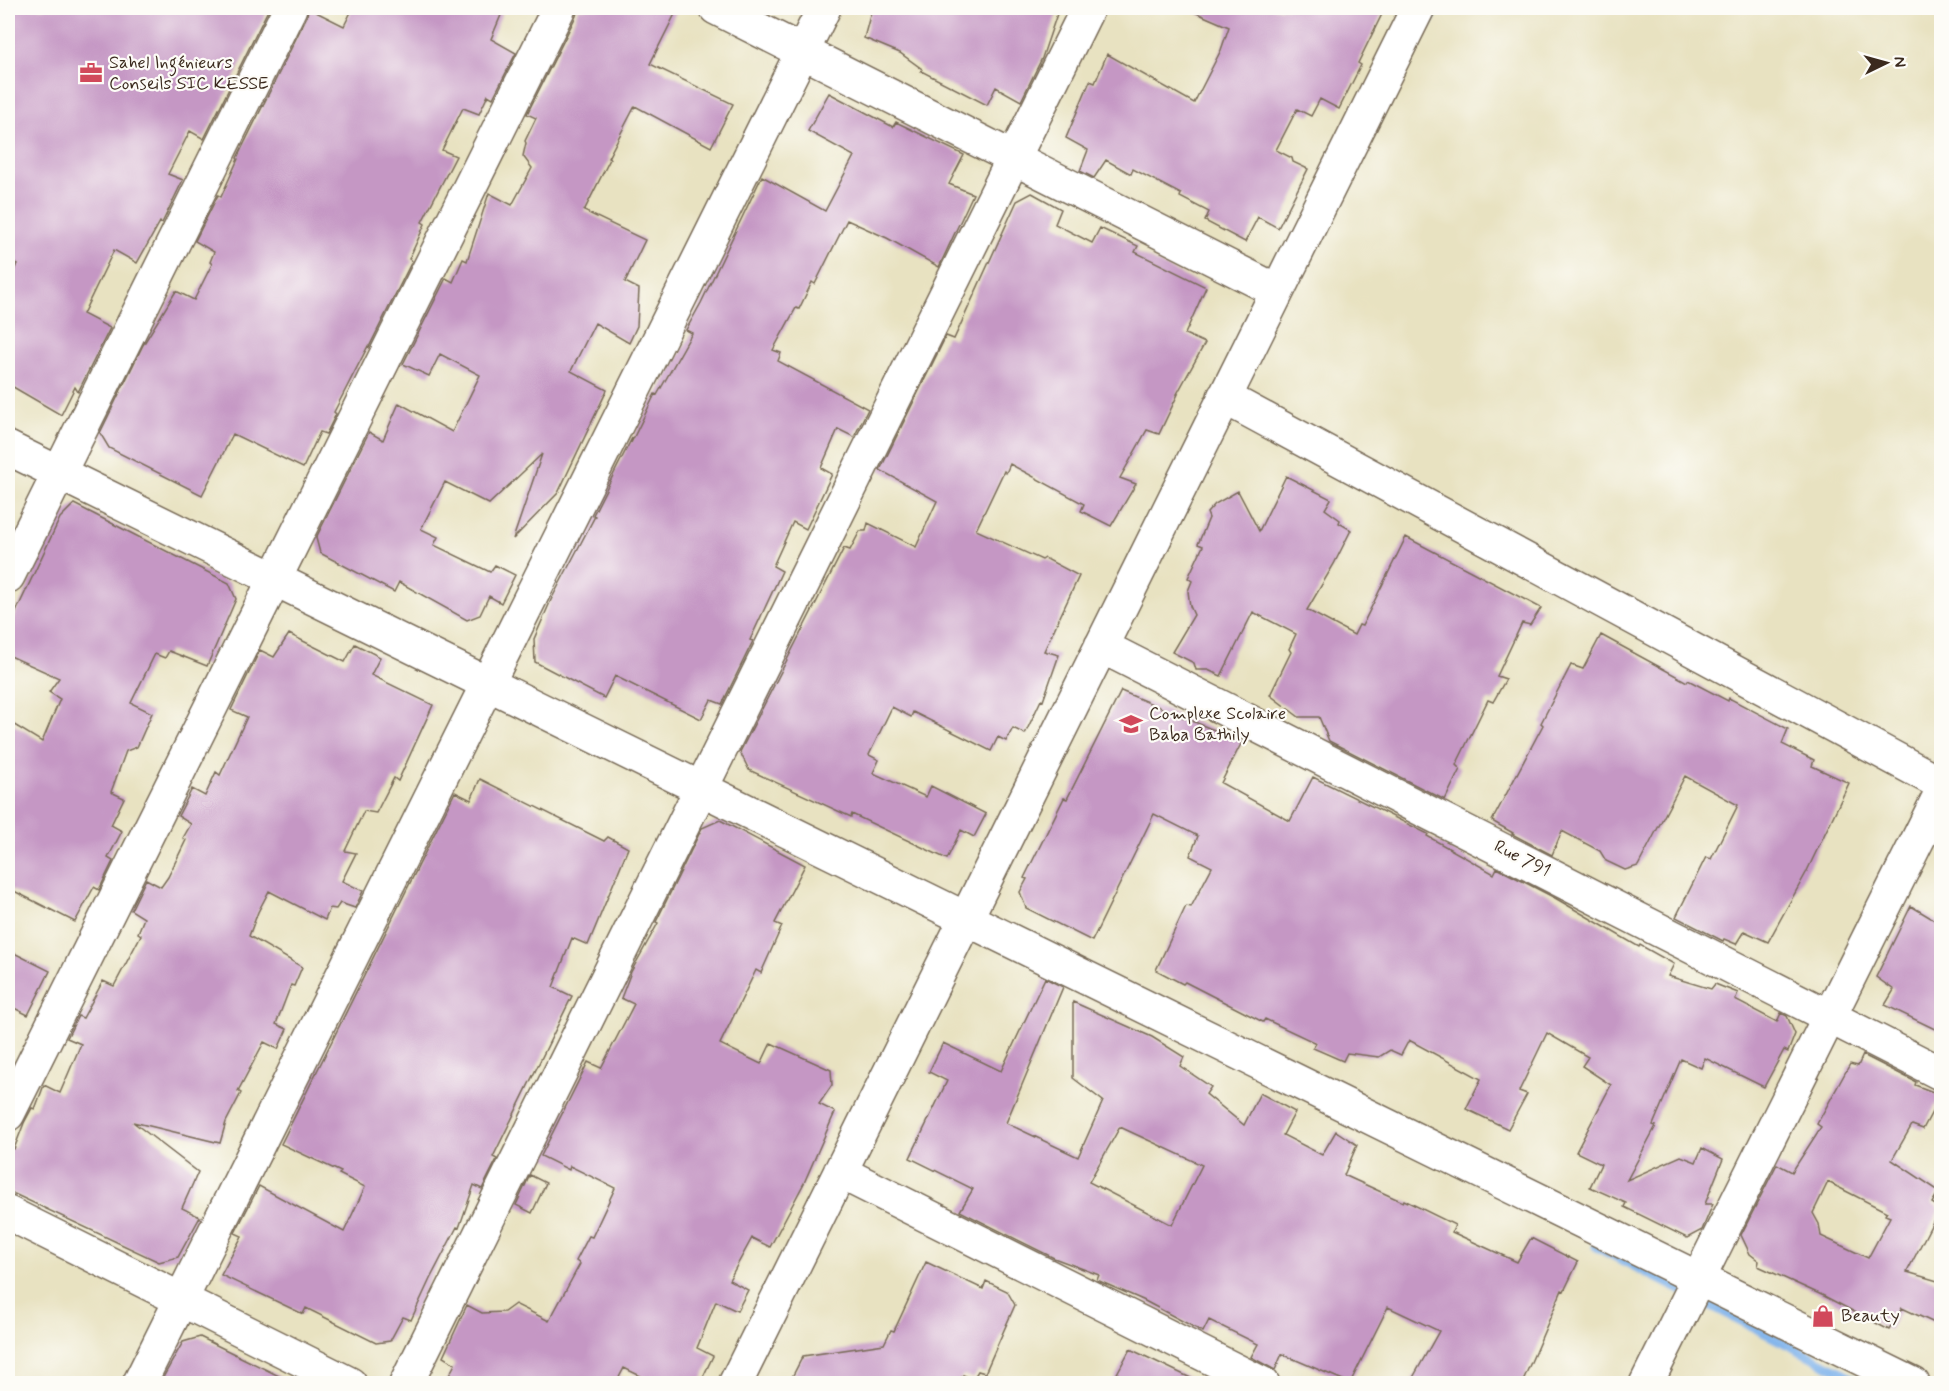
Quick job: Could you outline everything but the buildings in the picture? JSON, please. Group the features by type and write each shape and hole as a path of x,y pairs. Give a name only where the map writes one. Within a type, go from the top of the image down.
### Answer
{"street":[{"path":"8,576 290,8"},
{"path":"8,1114 559,8"},
{"path":"716,8 1277,291"},
{"path":"139,1383 824,8"},
{"path":"406,1383 1088,8"},
{"path":"735,1383 1418,8"},
{"path":"1224,397 1941,784"},
{"path":"8,448 1912,1383"},
{"name":"Rue 791","path":"1101,646 1941,1074"},
{"path":"1646,1383 1941,791"},
{"path":"840,1172 1263,1383"},
{"path":"8,1213 350,1383"}],"waterway":[{"path":"1427,25 1436,8"},
{"path":"1596,1247 1861,1382"}],"place":[{"name":"Sahel Ingénieurs Conseils SIC KESSE","path":"91,73"},
{"name":"Complexe Scolaire Baba Bathily","path":"1131,724"},
{"name":"Beauty","path":"1823,1316"}]}
